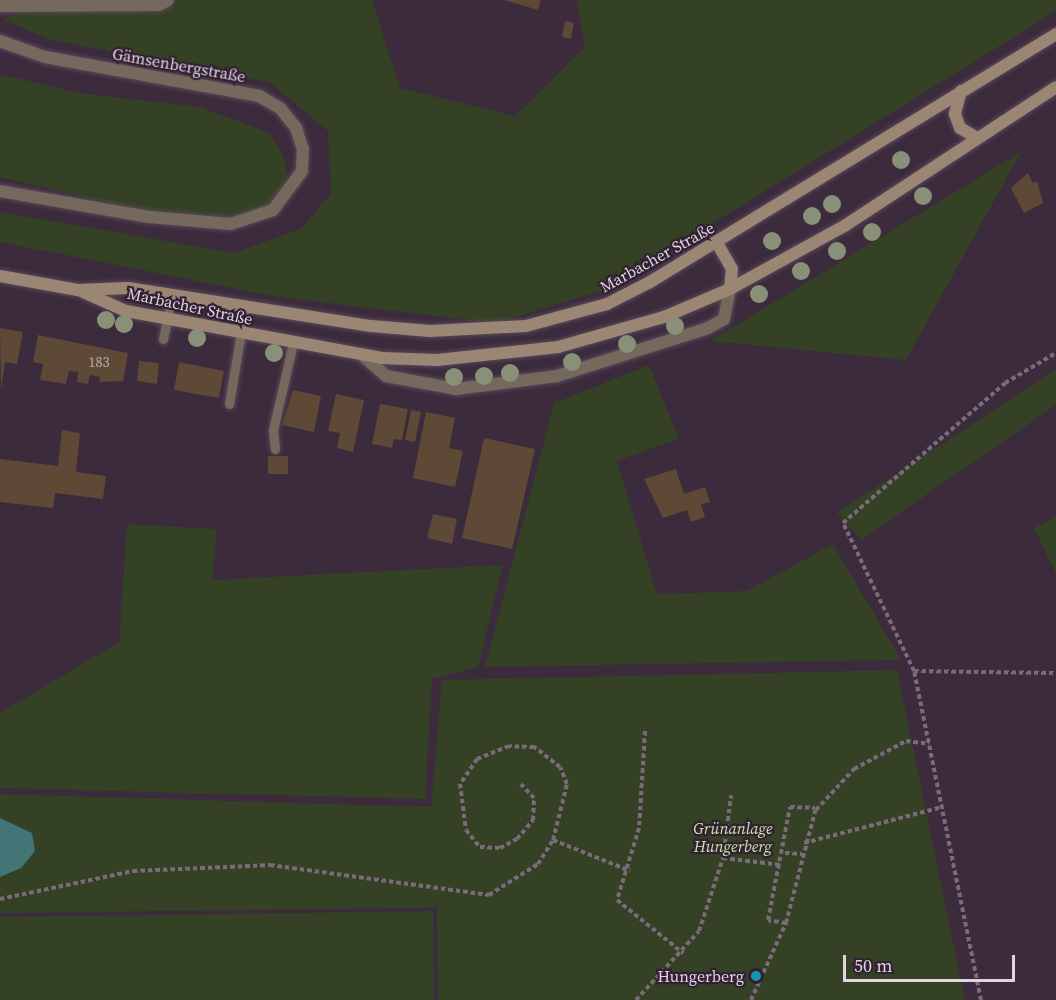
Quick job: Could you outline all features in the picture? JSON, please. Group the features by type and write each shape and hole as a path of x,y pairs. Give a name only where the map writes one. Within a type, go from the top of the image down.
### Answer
{"main road":[{"name":"Marbacher Straße","path":"0,276 78,290 128,288 245,308 430,331 526,326 607,304 717,243 1056,34"},
{"name":"Marbacher Straße","path":"78,290 126,312 362,355 437,360 558,347 664,316 730,289 846,225 1056,87"},
{"path":"961,91 955,114 960,128 977,138"},
{"path":"717,243 732,268 730,289"}],"street":[{"path":"0,6 159,5 168,0"},
{"name":"Gämsenbergstraße","path":"0,41 45,57 259,96 280,108 296,128 303,149 302,171 273,210 231,224 149,217 0,191"},
{"path":"362,355 386,376 456,388 557,376 708,328 724,319 730,289"}],"lane":[{"path":"164,339 172,296"},
{"path":"229,404 245,308"},
{"path":"275,450 273,430 293,343"}],"path":[{"path":"981,1000 914,671 843,524 1005,383 1056,353"},
{"path":"914,671 1056,673"},
{"path":"645,731 645,778 630,871 617,900 683,953"},
{"path":"810,818 854,769 906,741 929,744"},
{"path":"0,899 133,871 270,865 489,895 538,864 553,840 567,784 560,768 534,747 509,746 477,759 460,784 459,809 466,830 480,847 500,848 517,839 533,820 534,798 521,783"},
{"path":"636,1000 683,953 699,931 723,858 731,796"},
{"path":"751,1000 786,923 810,818 816,808 790,807 785,852 768,920 786,923"},
{"path":"804,843 942,807"},
{"path":"553,840 630,871"},
{"path":"785,852 802,854"},
{"path":"723,858 782,865"}],"green space":[{"path":"53,0 372,0 400,88 515,116 585,47 577,0 1056,0 1056,11 605,290 495,323 278,297 0,242 0,212 235,253 302,228 331,193 328,131 269,82 48,39 2,19"},
{"path":"0,74 79,93 200,107 270,133 284,157 289,188 251,219 172,218 0,177"},
{"path":"1021,152 906,360 709,341 710,341"},
{"path":"649,365 679,439 617,461 657,594 747,591 833,544 901,660 485,667 554,403"},
{"path":"1056,369 1056,405 861,540 837,513"},
{"path":"1056,517 1056,574 1034,528"},
{"path":"127,524 217,529 212,580 503,565 478,667 432,679 425,799 0,788 0,713 119,642"},
{"name":"Grünanlage Hungerberg","path":"897,670 965,1000 438,1000 437,908 0,913 0,794 431,807 442,680"},
{"path":"433,911 434,1000 0,1000 0,917"}],"shaded area":[{"path":"0,818 32,833 35,851 21,868 0,877"}],"building":[{"path":"504,0 541,0 538,10"},
{"path":"565,21 574,23 571,39 562,37"},
{"path":"1028,173 1033,183 1037,181 1043,203 1024,213 1011,188"},
{"path":"0,328 23,332 17,364 5,362 1,390"},
{"path":"38,335 128,353 123,381 99,382 100,377 90,375 88,384 77,382 78,372 69,371 66,384 40,380 43,364 33,362"},
{"path":"139,361 159,363 157,384 137,381"},
{"path":"179,362 224,371 219,398 174,390"},
{"path":"293,390 321,396 314,432 282,425"},
{"path":"336,394 364,400 353,452 337,448 340,433 328,431"},
{"path":"380,404 408,409 402,440 394,439 392,448 372,444"},
{"path":"411,410 421,412 415,442 405,440"},
{"path":"426,412 455,418 449,448 463,451 455,487 413,478"},
{"path":"62,430 80,433 76,472 106,476 103,499 55,493 53,508 0,502 0,459 58,466"},
{"path":"484,438 535,449 512,549 462,538"},
{"path":"268,456 288,456 288,474 268,474"},
{"path":"676,469 684,494 705,487 710,502 701,504 705,517 691,522 687,510 663,518 644,479"},
{"path":"433,514 457,519 452,544 427,538"}],"place":[{"name":"Hungerberg","path":"756,976"}]}
